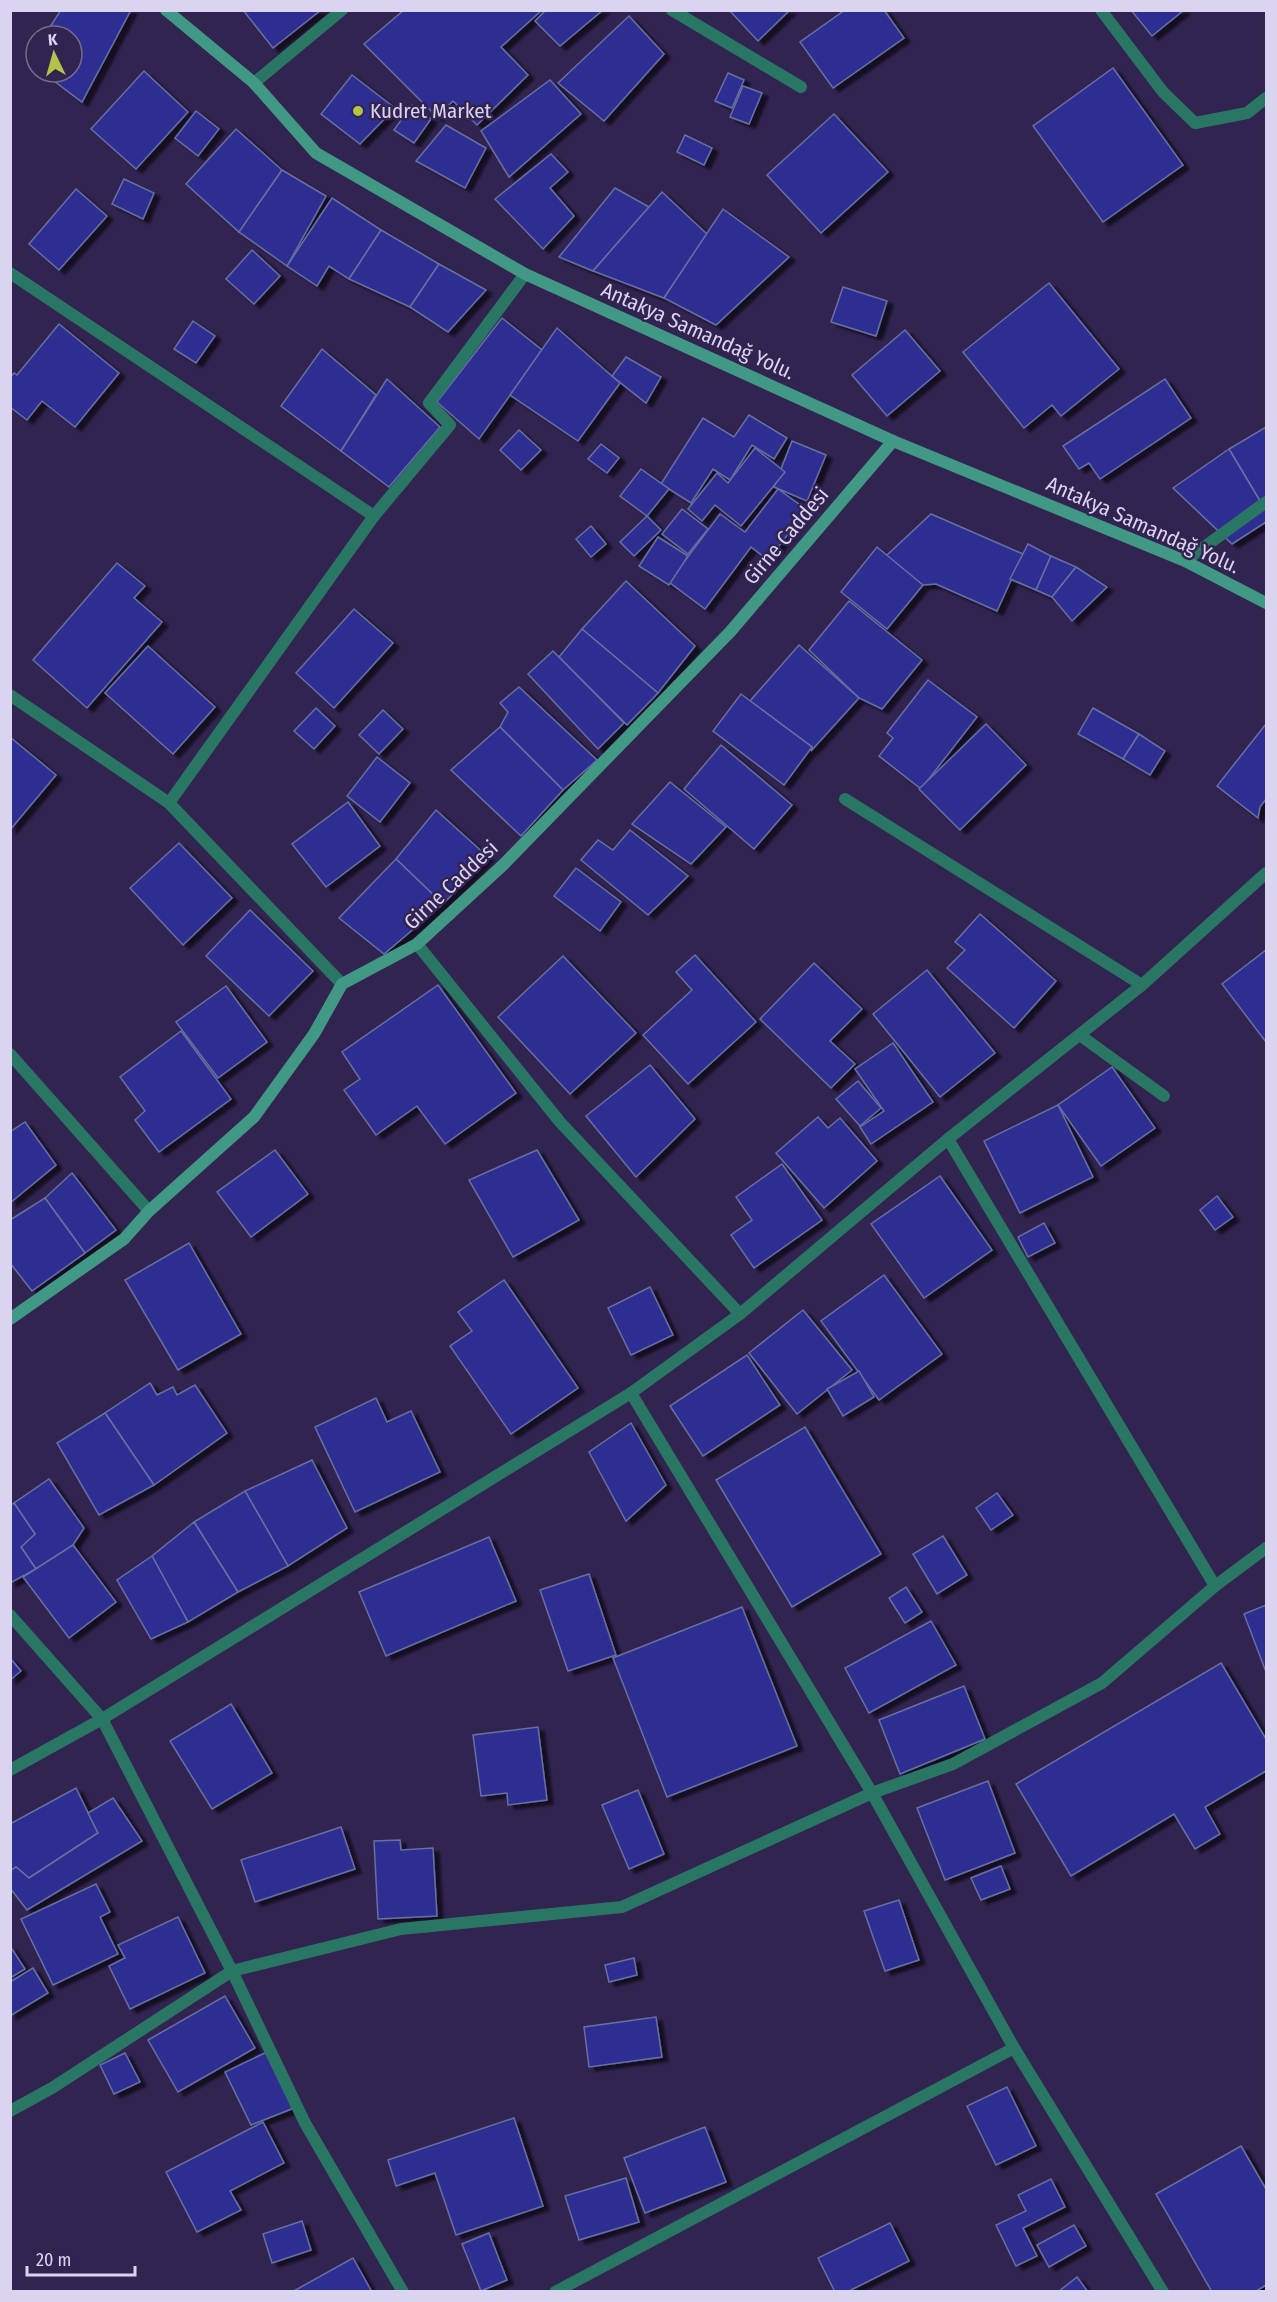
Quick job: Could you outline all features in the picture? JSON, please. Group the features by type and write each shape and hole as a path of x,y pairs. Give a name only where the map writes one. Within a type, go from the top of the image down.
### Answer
{"street":[{"name":"Antakya Samandağ Yolu.","path":"166,10 254,83 316,153 525,274 893,441 1185,561 1266,603"},
{"path":"254,83 342,10"},
{"path":"672,10 801,87"},
{"path":"1101,10 1163,92 1195,123 1247,113 1266,99"},
{"path":"10,273 374,516"},
{"path":"169,803 374,516 450,425 429,403 525,274"},
{"name":"Girne Caddesi","path":"342,984 417,944 503,865 730,632 893,441"},
{"path":"1185,561 1266,502"},
{"path":"10,694 169,803 342,984 314,1034 254,1117 148,1211 124,1239 10,1319"},
{"path":"845,799 1142,985"},
{"path":"10,1770 102,1719 631,1393 740,1314 948,1139 1081,1035 1142,985 1266,873"},
{"path":"417,944 560,1122 740,1314"},
{"path":"1081,1035 1164,1096"},
{"path":"10,1054 148,1211"},
{"path":"948,1139 1215,1586"},
{"path":"631,1393 872,1793 1014,2048 1162,2292"},
{"path":"10,2111 52,2088 232,1971 401,1929 622,1908 872,1793 953,1764 1102,1683 1215,1586 1266,1548"},
{"path":"10,1615 102,1719 232,1971 305,2123 403,2292"},
{"path":"555,2292 1014,2048"}],"building":[{"path":"61,10 131,10 82,102 58,84 84,84 84,24 52,24"},
{"path":"243,10 321,10 273,48"},
{"path":"404,10 542,10 501,47 528,75 477,125 453,101 437,117 364,44"},
{"path":"546,10 603,10 560,46 535,21"},
{"path":"729,10 790,10 758,41"},
{"path":"845,10 884,10 904,38 833,88 800,42"},
{"path":"1131,10 1184,10 1152,36"},
{"path":"629,16 664,54 604,121 558,83"},
{"path":"1113,68 1183,165 1103,222 1033,126"},
{"path":"144,71 188,112 136,169 91,129"},
{"path":"728,73 744,80 732,108 715,101"},
{"name":"Kudret Market","path":"352,75 395,108 360,144 321,114"},
{"path":"550,80 581,114 509,177 481,131"},
{"path":"743,86 762,93 749,124 730,117"},
{"path":"412,105 431,119 414,143 394,130"},
{"path":"196,111 219,129 198,156 175,138"},
{"path":"834,114 888,172 821,233 767,175"},
{"path":"446,125 486,148 465,188 416,161"},
{"path":"236,129 282,170 239,232 186,184"},
{"path":"685,135 712,148 704,165 677,152"},
{"path":"551,154 568,172 550,188 574,216 543,249 495,199"},
{"path":"282,170 326,196 287,266 239,232"},
{"path":"124,179 154,193 143,219 112,204"},
{"path":"615,188 649,207 593,271 559,257"},
{"path":"76,189 107,216 59,270 29,244"},
{"path":"662,192 707,234 664,298 593,271"},
{"path":"332,198 381,230 349,279 329,266 317,286 287,266"},
{"path":"723,209 789,257 716,325 664,298"},
{"path":"381,230 439,264 410,307 349,279"},
{"path":"252,250 280,276 254,304 226,279"},
{"path":"439,264 486,290 448,332 410,307"},
{"path":"1049,283 1119,369 1061,416 1052,405 1024,428 963,352"},
{"path":"843,287 887,301 876,336 831,322"},
{"path":"502,318 542,350 479,439 437,402"},
{"path":"193,321 215,336 196,363 174,349"},
{"path":"59,324 119,373 75,427 42,401 27,420 10,407 10,378 14,373 17,375"},
{"path":"557,328 620,383 578,441 510,395"},
{"path":"905,330 940,371 887,416 852,375"},
{"path":"322,349 376,395 341,451 281,406"},
{"path":"626,357 661,377 646,403 612,376"},
{"path":"387,379 440,427 389,487 341,451"},
{"path":"1165,379 1191,418 1100,479 1089,463 1079,469 1063,446"},
{"path":"749,415 787,438 774,459 752,445 730,480 713,469 691,503 661,484 703,418 734,437"},
{"path":"1266,427 1266,511 1229,449"},
{"path":"519,430 541,450 521,470 500,450"},
{"path":"792,441 826,455 807,501 774,487"},
{"path":"601,444 619,458 607,473 588,459"},
{"path":"755,448 785,472 741,526 715,505 702,521 688,509 717,473 728,483"},
{"path":"1229,449 1266,511 1266,522 1232,544 1173,488"},
{"path":"641,469 669,489 647,516 620,496"},
{"path":"778,489 807,510 768,560 751,547 705,609 669,582 720,514 745,532"},
{"path":"682,509 708,529 688,554 662,534"},
{"path":"931,514 1023,554 997,611 936,584 923,585 886,556"},
{"path":"647,516 661,530 634,556 620,542"},
{"path":"591,526 606,544 591,557 576,539"},
{"path":"658,537 688,556 669,585 639,566"},
{"path":"1028,544 1051,556 1036,590 1010,579"},
{"path":"877,547 923,585 887,629 841,592"},
{"path":"1051,556 1076,567 1052,597 1036,590"},
{"path":"117,563 145,586 134,598 162,622 87,708 33,660"},
{"path":"1076,567 1107,587 1072,621 1052,597"},
{"path":"626,581 695,646 658,693 582,629"},
{"path":"849,601 922,660 882,709 859,698 809,650"},
{"path":"354,609 393,643 334,708 296,673"},
{"path":"582,629 658,693 627,725 559,657"},
{"path":"799,645 859,698 811,751 812,747 750,701"},
{"path":"148,646 215,707 173,754 105,693"},
{"path":"553,651 624,723 598,749 528,674"},
{"path":"928,680 977,717 921,789 879,756 893,738 887,733"},
{"path":"519,687 597,760 563,790 500,727 508,712 500,703"},
{"path":"741,694 812,747 784,785 713,731"},
{"path":"316,708 335,726 314,749 294,731"},
{"path":"1093,708 1139,734 1123,759 1078,734"},
{"path":"383,710 403,729 379,754 359,735"},
{"path":"986,724 1026,765 960,830 919,789"},
{"path":"1266,724 1266,799 1260,807 1258,818 1217,786"},
{"path":"500,727 563,790 521,836 451,770"},
{"path":"1139,734 1165,751 1150,775 1123,759"},
{"path":"10,737 56,775 10,830"},
{"path":"721,745 792,805 754,849 684,789"},
{"path":"377,757 410,783 380,822 347,796"},
{"path":"670,782 726,827 691,864 632,824"},
{"path":"348,802 380,846 326,887 292,844"},
{"path":"436,810 488,857 443,904 396,859"},
{"path":"630,830 688,876 648,915 581,860 598,840 613,850"},
{"path":"179,843 232,898 183,945 130,888"},
{"path":"396,859 443,904 384,954 339,918"},
{"path":"576,868 621,902 600,931 554,896"},
{"path":"250,910 313,971 269,1016 206,956"},
{"path":"980,914 1056,981 1014,1028 947,968 965,950 955,942"},
{"path":"1266,950 1266,1042 1222,984"},
{"path":"695,955 756,1022 688,1084 643,1035 692,990 676,972"},
{"path":"563,956 636,1033 570,1094 498,1017"},
{"path":"814,963 862,1009 830,1041 855,1064 831,1088 760,1019"},
{"path":"927,970 995,1053 940,1097 873,1014"},
{"path":"438,985 516,1093 445,1144 417,1106 376,1135 344,1090 360,1079 342,1052"},
{"path":"226,986 267,1042 218,1078 176,1022"},
{"path":"181,1031 231,1099 159,1152 135,1120 145,1111 120,1077"},
{"path":"893,1043 933,1102 871,1144 860,1127 884,1111 855,1069"},
{"path":"650,1065 695,1119 636,1177 586,1116"},
{"path":"1112,1067 1155,1128 1101,1166 1058,1105"},
{"path":"858,1081 881,1108 860,1126 836,1099"},
{"path":"1058,1105 1093,1177 1020,1213 984,1141"},
{"path":"818,1117 828,1128 840,1118 877,1161 824,1208 776,1153"},
{"path":"25,1122 56,1165 10,1203 10,1132"},
{"path":"275,1150 308,1194 251,1237 217,1192"},
{"path":"537,1150 579,1220 513,1257 469,1180"},
{"path":"782,1164 822,1220 754,1268 731,1235 752,1220 736,1197"},
{"path":"72,1173 116,1230 85,1253 45,1198"},
{"path":"940,1176 992,1250 924,1298 871,1224"},
{"path":"1217,1196 1233,1217 1215,1230 1200,1210"},
{"path":"45,1198 85,1253 32,1291 10,1263 10,1220"},
{"path":"1044,1223 1055,1243 1028,1257 1018,1237"},
{"path":"189,1243 241,1334 178,1370 125,1280"},
{"path":"884,1275 942,1354 879,1400 821,1321"},
{"path":"504,1280 578,1388 511,1434 450,1346 472,1331 458,1312"},
{"path":"650,1287 673,1335 631,1355 608,1308"},
{"path":"803,1310 852,1370 797,1414 749,1353"},
{"path":"747,1355 780,1405 703,1456 670,1406"},
{"path":"859,1371 874,1397 843,1416 827,1389"},
{"path":"150,1383 157,1395 173,1387 177,1395 195,1385 227,1433 154,1485 105,1413"},
{"path":"376,1398 387,1422 411,1411 440,1472 355,1512 315,1427"},
{"path":"105,1413 154,1485 99,1515 57,1443"},
{"path":"631,1423 666,1485 626,1521 589,1452"},
{"path":"805,1427 881,1554 792,1607 716,1480"},
{"path":"312,1460 347,1528 288,1566 245,1491"},
{"path":"49,1479 84,1528 73,1545 36,1569 21,1547 35,1534 14,1503"},
{"path":"245,1491 288,1566 238,1592 194,1522"},
{"path":"997,1493 1013,1515 991,1530 976,1508"},
{"path":"14,1503 35,1534 21,1547 36,1569 10,1583 10,1506"},
{"path":"194,1522 238,1592 188,1622 152,1556"},
{"path":"943,1536 967,1575 937,1594 913,1554"},
{"path":"489,1537 516,1601 386,1656 359,1592"},
{"path":"73,1545 116,1602 69,1638 23,1577"},
{"path":"152,1556 188,1622 151,1639 117,1580"},
{"path":"589,1574 616,1655 568,1671 540,1590"},
{"path":"906,1587 922,1612 905,1623 889,1598"},
{"path":"1266,1605 1266,1672 1244,1614"},
{"path":"742,1607 797,1746 667,1797 613,1658"},
{"path":"931,1621 956,1665 869,1713 845,1668"},
{"path":"10,1658 21,1671 10,1680"},
{"path":"1221,1663 1266,1739 1266,1771 1205,1807 1220,1834 1195,1849 1174,1814 1071,1876 1016,1784"},
{"path":"964,1686 985,1739 900,1774 879,1720"},
{"path":"231,1704 272,1773 212,1809 170,1741"},
{"path":"538,1727 547,1800 508,1805 507,1793 481,1796 473,1735"},
{"path":"988,1781 1015,1853 945,1880 917,1808"},
{"path":"76,1788 98,1833 29,1878 16,1867 10,1871 10,1824"},
{"path":"638,1790 664,1854 629,1869 602,1805"},
{"path":"113,1798 142,1841 27,1910 10,1888 10,1871 16,1867 29,1878 98,1833 88,1813"},
{"path":"341,1827 355,1869 255,1902 241,1860"},
{"path":"400,1840 401,1850 433,1848 437,1916 378,1919 374,1841"},
{"path":"1001,1866 1010,1889 981,1900 971,1878"},
{"path":"96,1884 110,1912 100,1917 118,1954 53,1985 21,1919"},
{"path":"899,1900 919,1960 885,1971 864,1911"},
{"path":"178,1917 205,1973 130,2009 109,1966 125,1958 118,1945"},
{"path":"10,1946 25,1969 10,1978"},
{"path":"634,1958 637,1975 609,1982 605,1965"},
{"path":"33,1968 48,1993 10,2016 10,1982"},
{"path":"225,1996 255,2048 178,2092 148,2040"},
{"path":"656,2017 662,2057 589,2067 584,2027"},
{"path":"267,2052 294,2108 251,2125 225,2072"},
{"path":"125,2053 140,2082 114,2094 100,2065"},
{"path":"1007,2087 1036,2146 996,2165 967,2106"},
{"path":"514,2118 543,2206 456,2235 435,2173 396,2186 388,2160"},
{"path":"263,2122 284,2163 230,2191 241,2210 197,2232 166,2172"},
{"path":"705,2127 726,2182 645,2213 624,2158"},
{"path":"1241,2146 1266,2189 1266,2285 1255,2292 1212,2292 1156,2194"},
{"path":"626,2178 639,2222 579,2240 565,2196"},
{"path":"1051,2179 1065,2207 1023,2228 1037,2256 1016,2266 996,2225 1026,2211 1018,2195"},
{"path":"302,2221 311,2250 272,2263 263,2234"},
{"path":"890,2223 909,2261 847,2292 835,2292 818,2258"},
{"path":"1074,2225 1086,2246 1049,2267 1037,2245"},
{"path":"489,2233 507,2280 481,2291 462,2244"},
{"path":"353,2258 372,2292 292,2292"},
{"path":"1077,2277 1088,2292 1058,2292"}],"place":[{"name":"Kudret Market","path":"358,111"}]}
